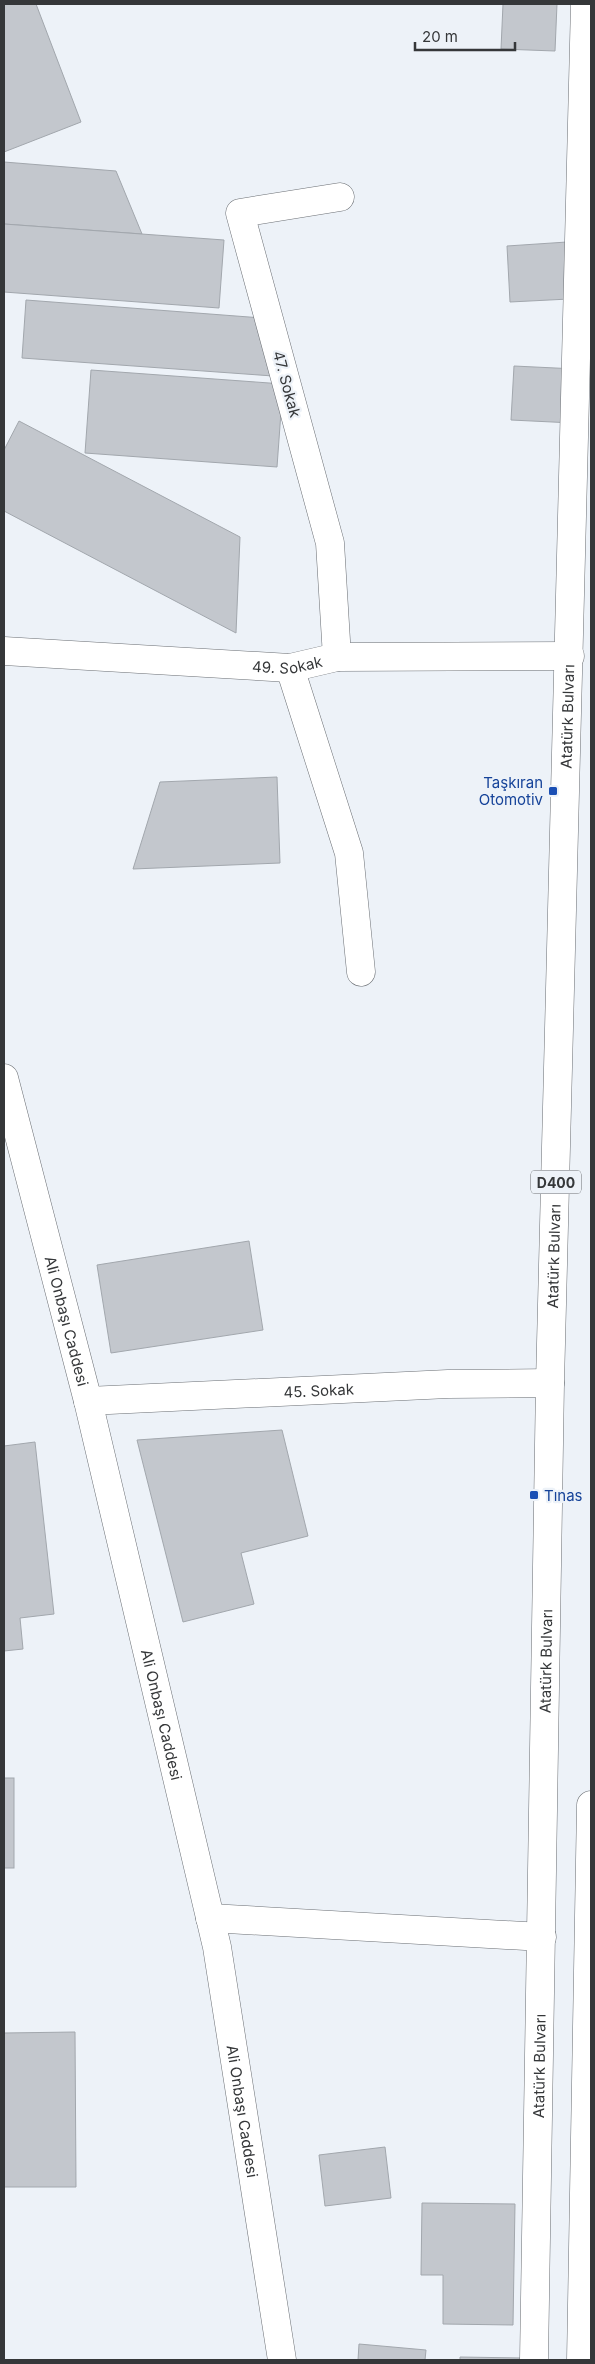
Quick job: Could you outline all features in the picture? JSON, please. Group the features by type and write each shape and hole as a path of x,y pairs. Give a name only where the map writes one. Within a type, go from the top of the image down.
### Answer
{"street":[{"name":"Atatürk Bulvarı","path":"534,2360 550,1383 570,656 584,4"},
{"name":"47. Sokak","path":"337,657 330,543 240,213 340,197"},
{"name":"49. Sokak","path":"4,651 290,668 337,657 570,656"},
{"path":"290,668 349,853 361,972"},
{"name":"Ali Onbaşı Caddesi","path":"4,1078 88,1401 217,1946 282,2360"},
{"name":"45. Sokak","path":"88,1401 448,1384 550,1383"},
{"path":"581,2360 591,1805"},
{"path":"210,1918 542,1937"}],"building":[{"path":"4,4 36,4 81,122 4,152"},
{"path":"503,4 557,4 555,51 501,49"},
{"path":"4,162 116,171 142,234 4,224"},
{"path":"4,224 224,240 219,308 4,292"},
{"path":"567,242 569,299 510,302 507,246"},
{"path":"26,300 262,318 273,376 22,358"},
{"path":"514,366 576,369 573,423 511,420"},
{"path":"91,370 283,384 277,467 85,453"},
{"path":"19,421 240,537 236,633 4,511 4,450"},
{"path":"277,777 280,863 133,869 160,782"},
{"path":"249,1241 263,1330 111,1353 97,1265"},
{"path":"282,1430 308,1536 241,1553 254,1604 183,1622 137,1440"},
{"path":"35,1442 54,1614 20,1618 23,1649 4,1651 4,1446"},
{"path":"4,1778 14,1778 14,1868 4,1868"},
{"path":"75,2032 76,2187 4,2187 4,2033"},
{"path":"385,2147 391,2198 325,2206 319,2155"},
{"path":"422,2203 515,2204 513,2325 443,2324 443,2275 421,2275"},
{"path":"359,2344 426,2350 425,2360 358,2360"},
{"path":"460,2357 522,2358 522,2360 460,2360"}],"place":[{"name":"Taşkıran Otomotiv","path":"553,791"},
{"name":"Tınas","path":"534,1495"}]}
